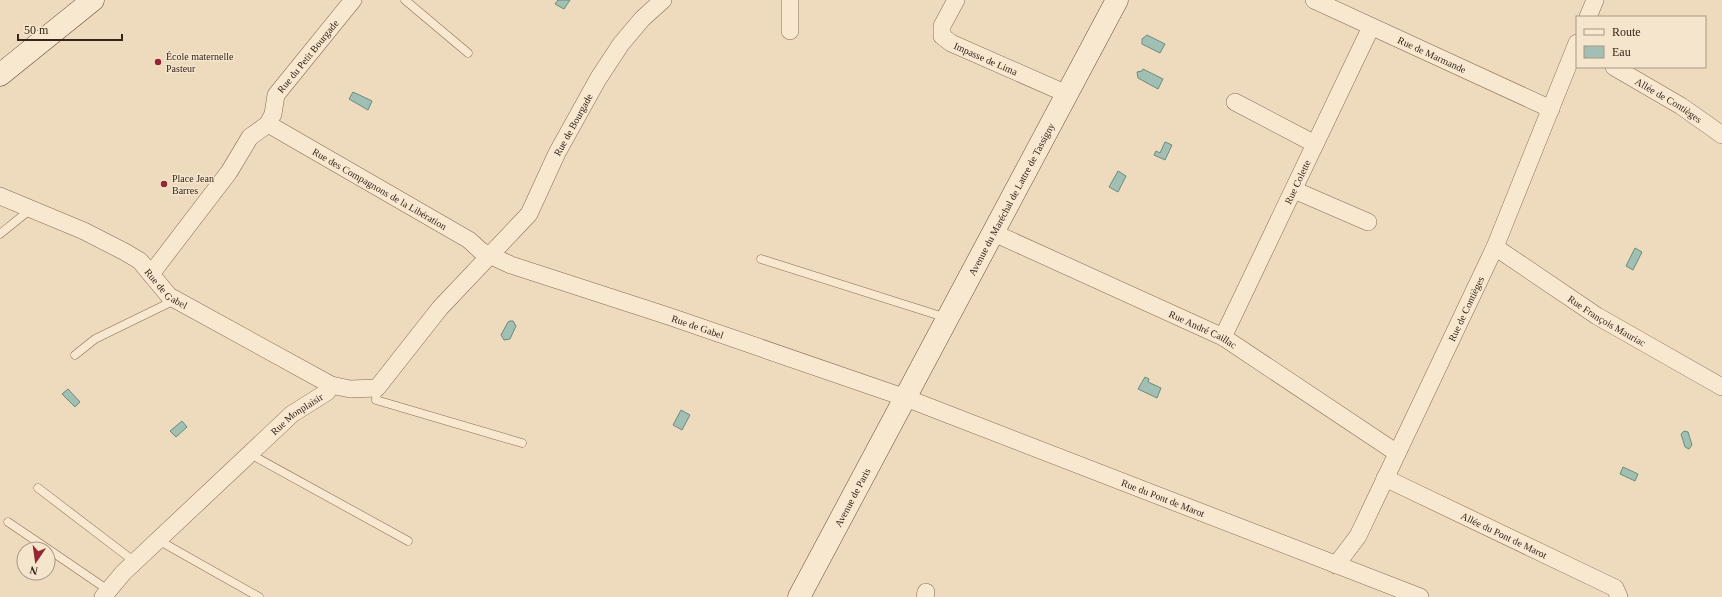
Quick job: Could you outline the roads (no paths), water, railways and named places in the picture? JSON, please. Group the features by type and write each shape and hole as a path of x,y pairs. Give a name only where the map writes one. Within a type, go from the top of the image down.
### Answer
{"main road":[{"path":"0,75 93,0"},
{"name":"Avenue du Maréchal de Lattre de Tassigny","path":"906,398 1117,0"},
{"name":"Avenue de Paris","path":"799,597 906,398"}],"street":[{"name":"Rue du Petit Bourgade","path":"268,124 276,95 353,0"},
{"name":"Rue de Bourgade","path":"490,255 529,214 565,139 598,78 621,44 642,19 663,0"},
{"path":"790,0 790,31"},
{"name":"Impasse de Lima","path":"956,0 942,26 942,36 952,43 1067,94"},
{"name":"Rue de Marmande","path":"1314,0 1551,109"},
{"path":"1588,16 1594,0"},
{"name":"Rue Colette","path":"1224,337 1371,27"},
{"name":"Rue de Contièges","path":"1336,565 1358,536 1495,247 1576,47"},
{"name":"Allée de Contièges","path":"1616,68 1682,106 1722,136"},
{"path":"1235,102 1315,144"},
{"path":"151,274 229,172 250,137 268,124"},
{"name":"Rue des Compagnons de la Libération","path":"268,124 469,240 490,255"},
{"path":"1294,190 1368,222"},
{"name":"Rue de Gabel","path":"0,196 84,231 125,252 140,261 169,296 331,385"},
{"name":"Rue André Caillac","path":"994,233 1224,337 1397,453"},
{"name":"Rue François Mauriac","path":"1495,247 1597,316 1722,387"},
{"path":"377,388 440,308 490,255"},
{"name":"Rue de Gabel","path":"490,255 511,265 668,316 906,398"},
{"name":"Rue Monplaisir","path":"106,594 135,562 292,414 327,392 331,385 350,389 377,388"},
{"name":"Rue du Pont de Marot","path":"906,398 1420,597"},
{"name":"Allée du Pont de Marot","path":"1385,478 1615,588 1619,597"}],"lane":[{"path":"405,0 468,53"},
{"path":"0,234 31,209"},
{"path":"761,259 948,318"},
{"path":"75,355 95,339 176,300"},
{"path":"377,388 376,400 522,443"},
{"path":"250,454 408,541"},
{"path":"38,488 135,562"},
{"path":"8,522 36,541"},
{"path":"158,540 259,597"},
{"path":"56,555 106,594"}],"water":[{"path":"558,0 570,0 564,9 555,4"},
{"path":"1147,35 1165,44 1160,53 1142,44 1142,39"},
{"path":"1143,69 1163,79 1158,89 1138,78 1137,72 1142,71"},
{"path":"353,92 372,101 368,110 349,99"},
{"path":"1165,142 1172,145 1165,160 1154,155 1156,151 1160,153"},
{"path":"1118,171 1126,176 1118,192 1109,187"},
{"path":"1635,248 1642,252 1633,270 1626,266"},
{"path":"510,321 513,321 516,326 510,339 504,340 501,335"},
{"path":"1145,377 1149,379 1148,382 1161,388 1157,398 1138,389"},
{"path":"68,389 80,402 75,407 62,394"},
{"path":"681,410 690,415 682,430 673,425"},
{"path":"182,421 187,427 176,437 170,431"},
{"path":"1684,431 1688,432 1692,445 1689,449 1685,447 1681,434"},
{"path":"1623,467 1638,474 1635,481 1620,474"}],"place":[{"name":"École maternelle Pasteur","path":"158,62"},
{"name":"Place Jean Barres","path":"164,184"}]}
